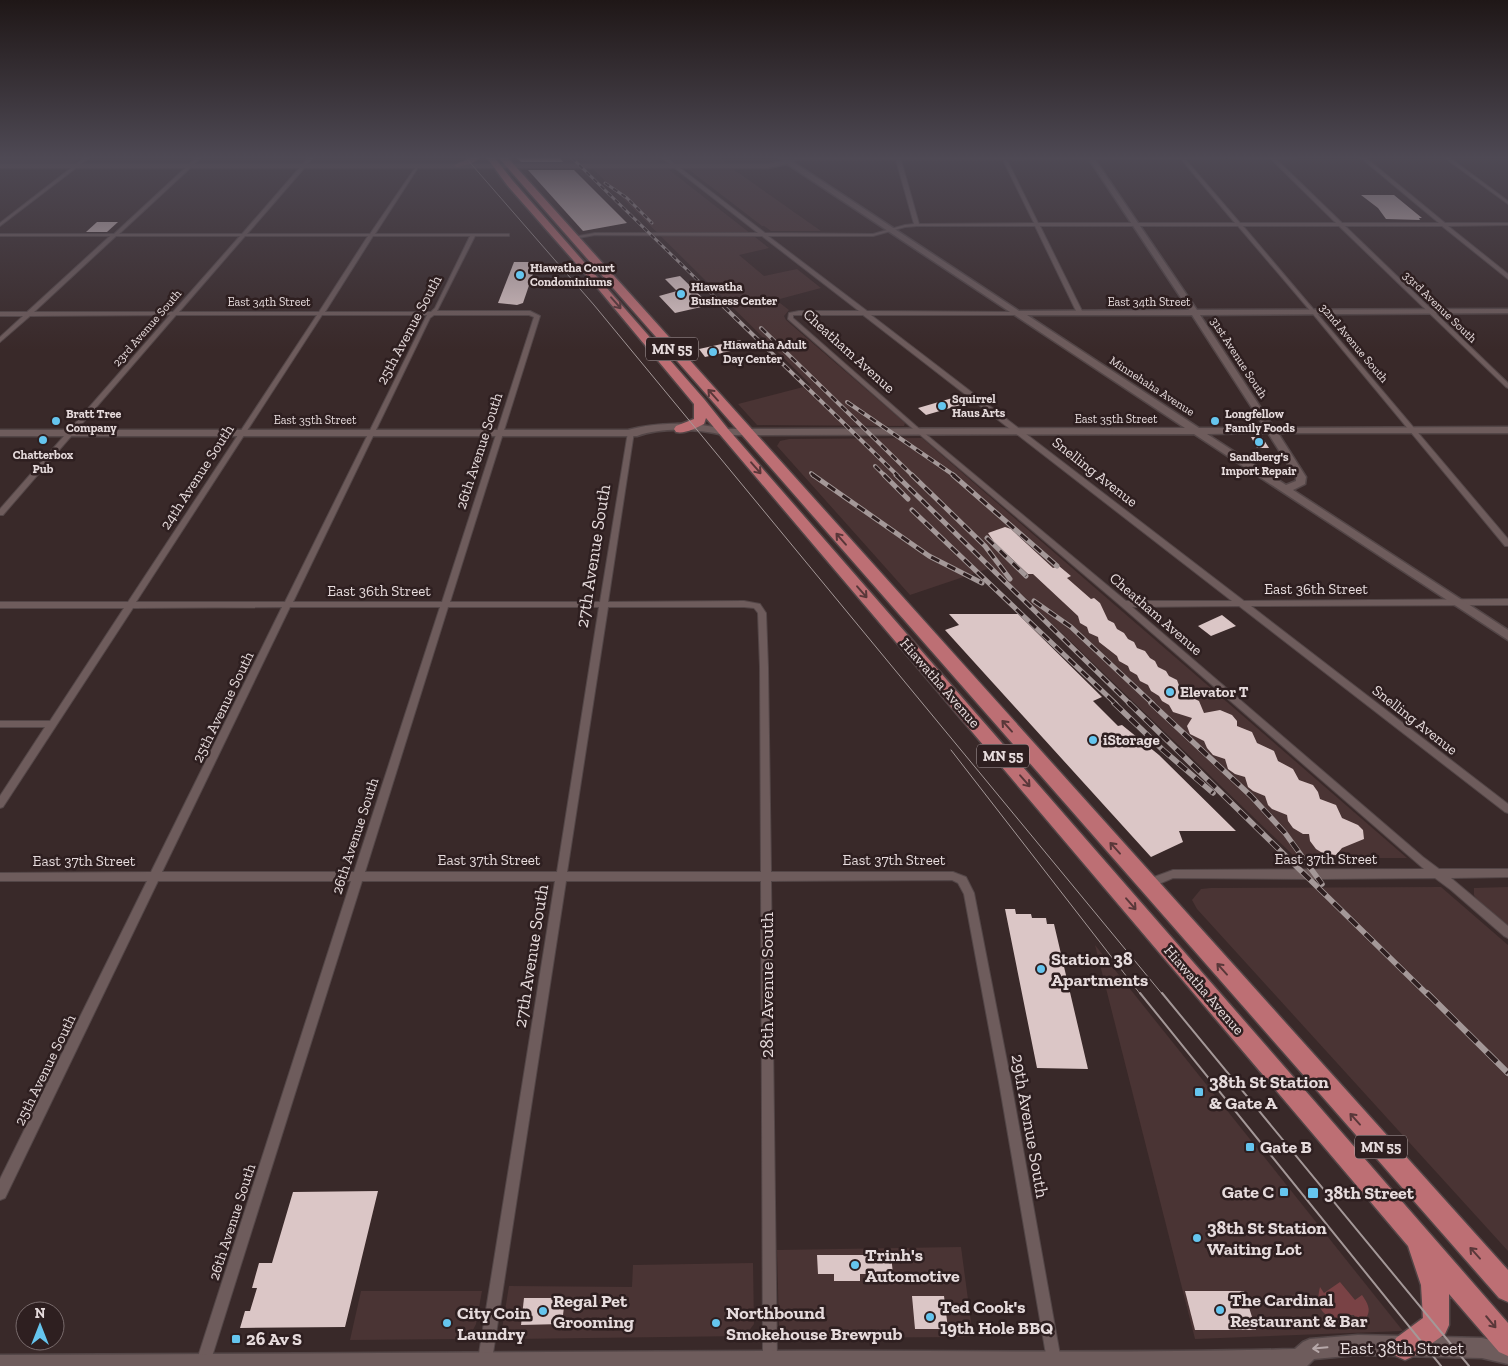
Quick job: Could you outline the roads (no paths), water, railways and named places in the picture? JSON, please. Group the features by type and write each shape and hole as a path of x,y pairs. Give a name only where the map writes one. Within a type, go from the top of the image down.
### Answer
{"highway":[{"name":"Hiawatha Avenue","path":"544,222 700,402 734,432 1147,884 1508,1289"},
{"name":"Hiawatha Avenue","path":"560,222 734,432 1508,1343"},
{"path":"680,429 700,421 700,402"},
{"path":"1405,1347 1436,1325 1439,1303 1432,1274 1413,1232"}],"street":[{"path":"0,340 130,222"},
{"name":"23rd Avenue South","path":"0,513 255,222"},
{"name":"24th Avenue South","path":"0,804 380,222"},
{"name":"Snelling Avenue","path":"747,222 1508,809"},
{"name":"Minnehaha Avenue","path":"876,222 1508,636"},
{"path":"1034,222 1080,313"},
{"name":"31st Avenue South","path":"1132,222 1195,313 1302,479 1298,484 1284,490"},
{"name":"32nd Avenue South","path":"1235,222 1315,313 1508,544"},
{"name":"33rd Avenue South","path":"1338,222 1508,386"},
{"path":"1441,222 1508,278"},
{"path":"575,238 594,234 873,235 917,225 1508,224"},
{"path":"0,235 507,235"},
{"name":"25th Avenue South","path":"0,1193 428,317 437,309 473,235"},
{"name":"East 34th Street","path":"791,314 863,312 1315,313 1508,311"},
{"name":"East 34th Street","path":"0,314 530,313 537,316"},
{"name":"Cheatham Avenue","path":"791,314 790,318 921,432 1508,933"},
{"name":"26th Avenue South","path":"202,1365 537,316"},
{"name":"East 35th Street","path":"631,432 654,429 707,428 734,432"},
{"name":"East 35th Street","path":"0,433 631,432 711,435 734,432 1508,430"},
{"name":"27th Avenue South","path":"484,1365 631,432"},
{"name":"East 36th Street","path":"1124,604 1508,602"},
{"name":"East 36th Street","path":"0,606 744,604 757,606"},
{"name":"28th Avenue South","path":"757,606 762,612 763,649 770,1364"},
{"path":"0,724 52,724"},
{"name":"East 37th Street","path":"1147,884 1173,874 1508,873"},
{"name":"East 37th Street","path":"0,877 946,874 962,880 969,893"},
{"name":"29th Avenue South","path":"969,893 1055,1364"},
{"name":"East 38th Street","path":"0,1364 484,1365 1304,1362 1310,1349 1358,1345 1482,1348 1508,1354"}],"tram line":[{"path":"522,222 594,305 1163,995"},
{"path":"951,750 1141,995"},
{"path":"1140,993 1441,1366"},
{"path":"1162,993 1469,1366"}],"railway":[{"path":"638,222 716,298"},
{"path":"714,297 898,476"},
{"path":"761,328 913,476"},
{"path":"847,402 955,476"},
{"path":"875,466 908,499"},
{"path":"813,475 929,556 982,583"},
{"path":"896,475 1130,704"},
{"path":"912,475 985,546 1010,579"},
{"path":"953,475 1057,566"},
{"path":"912,510 1116,704"},
{"path":"987,538 1026,576"},
{"path":"1034,601 1071,627 1153,704"},
{"path":"1114,703 1163,750 1213,793"},
{"path":"1129,703 1428,995"},
{"path":"1151,703 1251,796 1285,833 1322,884"},
{"path":"1427,993 1508,1073"}],"place":[{"name":"Hiawatha Court Condominiums","path":"520,275"},
{"name":"Hiawatha Business Center","path":"681,294"},
{"name":"Hiawatha Adult Day Center","path":"713,352"},
{"name":"Squirrel Haus Arts","path":"942,406"},
{"name":"Bratt Tree Company","path":"56,421"},
{"name":"Longfellow Family Foods","path":"1215,421"},
{"name":"Chatterbox Pub","path":"43,440"},
{"name":"Sandberg's Import Repair","path":"1259,442"},
{"name":"Elevator T","path":"1170,692"},
{"name":"iStorage","path":"1093,740"},
{"name":"Station 38 Apartments","path":"1041,969"},
{"name":"38th St Station & Gate A","path":"1199,1092"},
{"name":"Gate B","path":"1250,1147"},
{"name":"Gate C","path":"1284,1192"},
{"name":"38th Street","path":"1313,1193"},
{"name":"38th St Station Waiting Lot","path":"1197,1238"},
{"name":"Trinh's Automotive","path":"855,1265"},
{"name":"The Cardinal Restaurant & Bar","path":"1220,1310"},
{"name":"Regal Pet Grooming","path":"543,1311"},
{"name":"Ted Cook's 19th Hole BBQ","path":"930,1317"},
{"name":"City Coin Laundry","path":"447,1323"},
{"name":"Northbound Smokehouse Brewpub","path":"716,1323"},
{"name":"26 Av S","path":"236,1339"}]}
